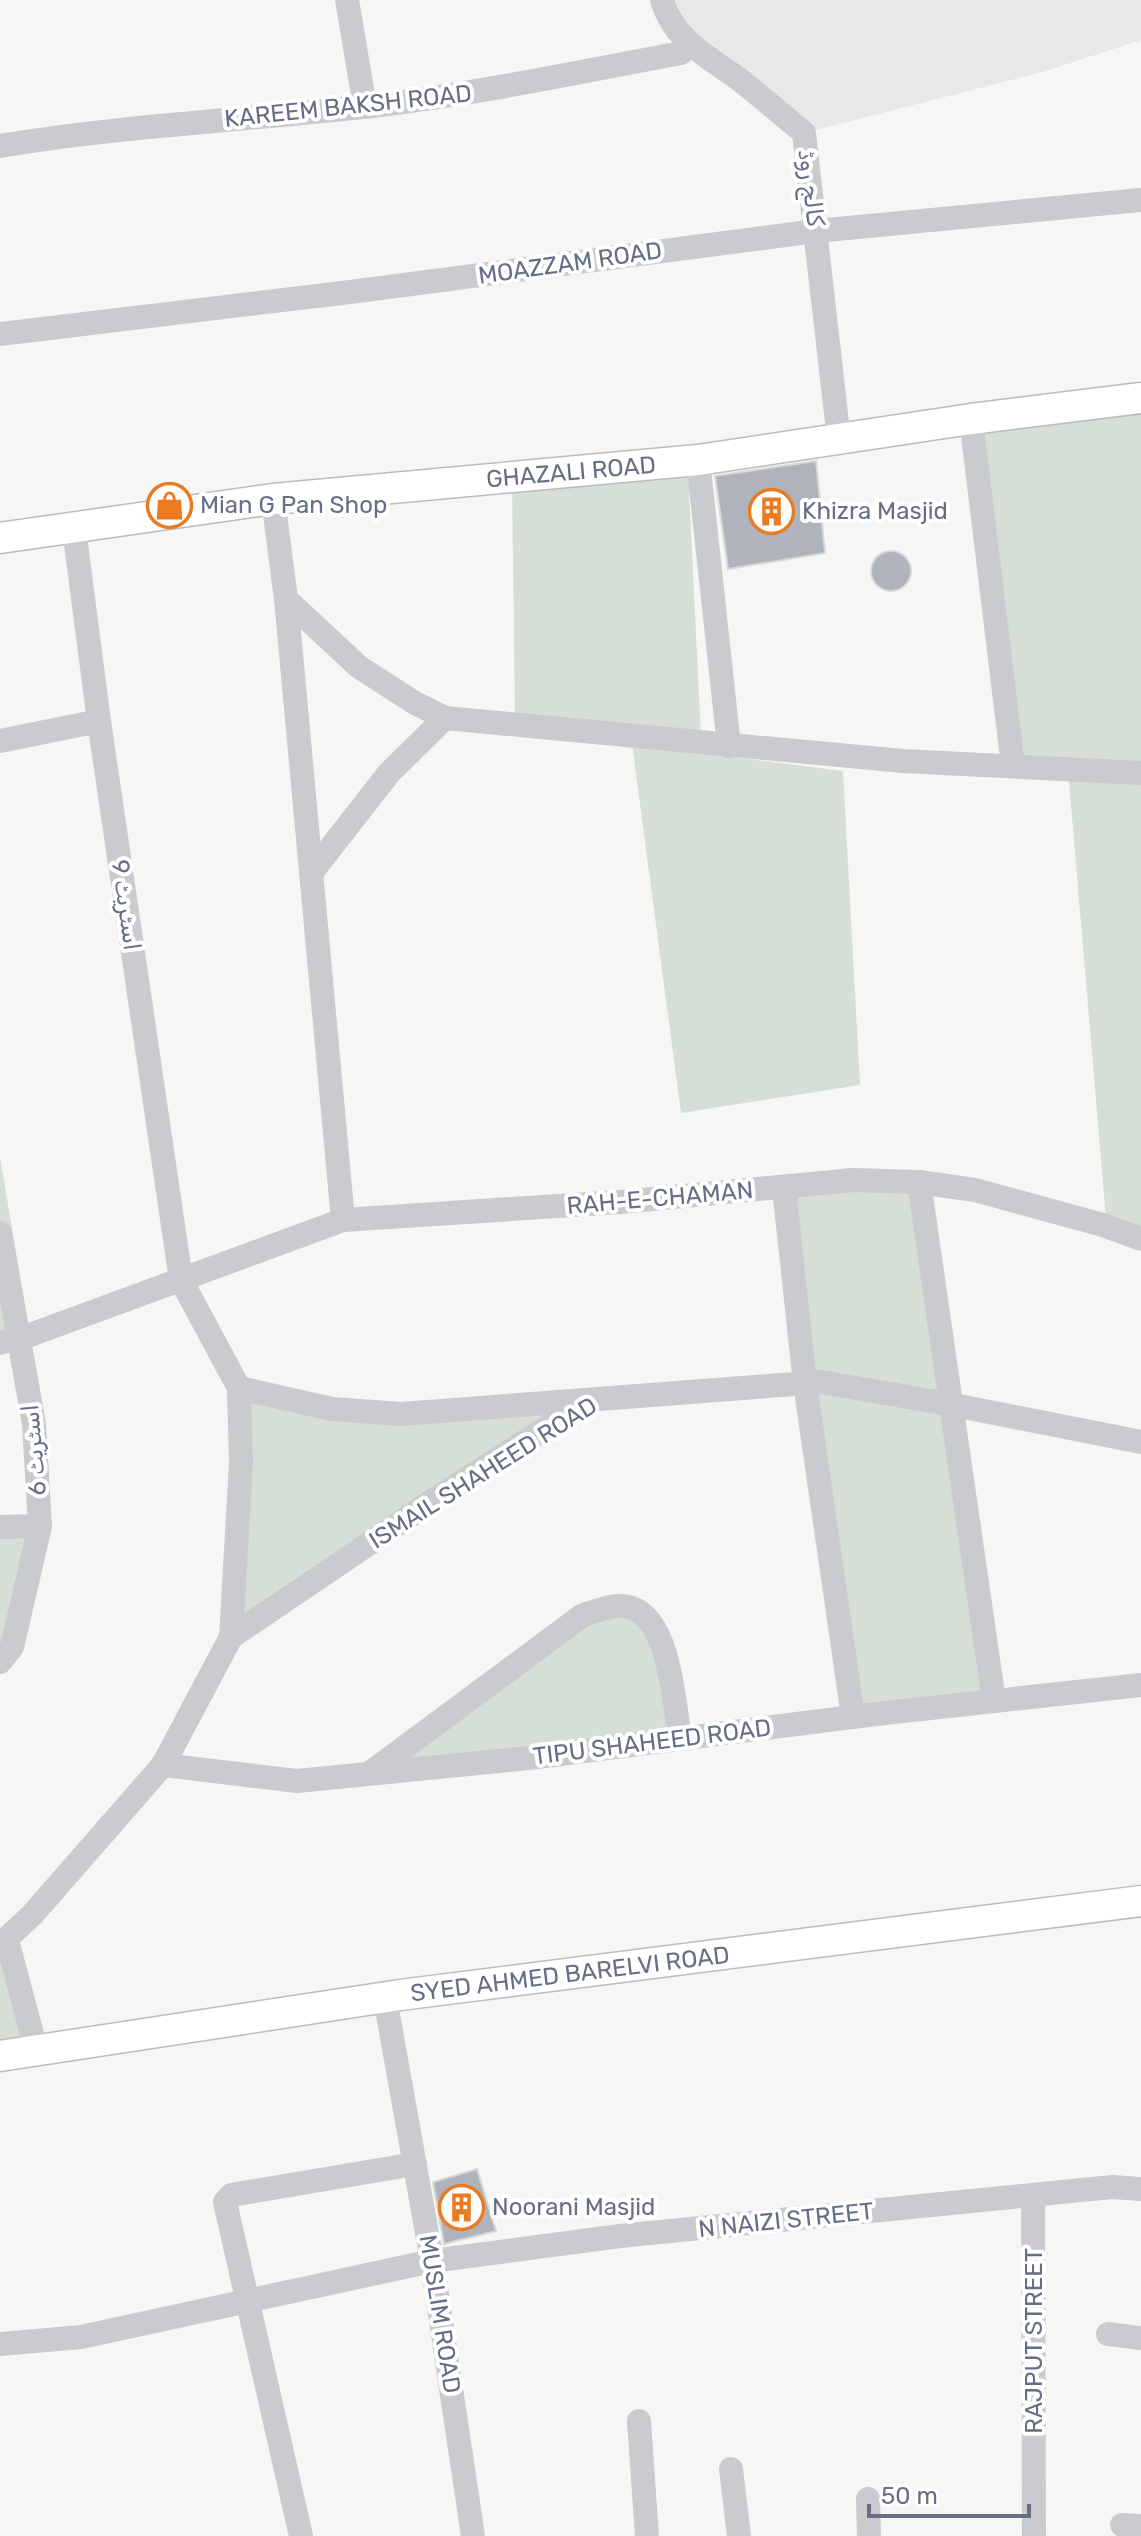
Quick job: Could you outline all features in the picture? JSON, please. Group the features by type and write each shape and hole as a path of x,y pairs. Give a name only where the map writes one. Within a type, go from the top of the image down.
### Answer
{"main road":[{"name":"GHAZALI ROAD","path":"0,538 273,499 698,460 971,419 1141,398"},
{"name":"SYED AHMED BARELVI ROAD","path":"0,2056 385,1998 1141,1901"}],"street":[{"path":"347,0 365,107"},
{"name":"کالج روڈ","path":"662,0 672,25 690,44 804,133 839,440"},
{"name":"KAREEM BAKSH ROAD","path":"0,146 64,135 365,107 481,91 681,53 690,44"},
{"name":"MOAZZAM ROAD","path":"0,334 816,231 1141,200"},
{"path":"971,419 1013,766"},
{"path":"698,460 729,746"},
{"path":"273,499 286,599 343,1220"},
{"name":"اسٹریٹ 9","path":"74,529 181,1280 239,1388"},
{"path":"286,599 359,667 415,703 445,718 903,761 1141,773"},
{"path":"311,873 389,773 445,718"},
{"path":"0,741 99,721"},
{"name":"RAH-E-CHAMAN","path":"9,1341 343,1220 620,1202 853,1180 919,1182 975,1190 1103,1225 1141,1239"},
{"path":"919,1182 994,1701"},
{"path":"784,1188 805,1383 853,1717"},
{"name":"اسٹریٹ 6","path":"0,1233 9,1341 34,1424 40,1526 12,1647 0,1662"},
{"name":"ISMAIL SHAHEED ROAD","path":"231,1637 435,1499 594,1398 821,1382 1141,1442"},
{"path":"36,2049 3,1943 32,1915 163,1765 231,1637 241,1463 239,1388 332,1409 401,1414 594,1398"},
{"path":"0,1527 40,1526"},
{"path":"368,1774 583,1615 616,1605 634,1608 654,1624 663,1645 680,1738"},
{"name":"TIPU SHAHEED ROAD","path":"163,1765 297,1781 529,1758 1141,1685"},
{"name":"MUSLIM ROAD","path":"385,1998 432,2261 473,2536"},
{"path":"301,2536 225,2202 227,2197 415,2164"},
{"name":"N NAIZI STREET","path":"0,2344 81,2337 432,2261 620,2236 1112,2187 1141,2189"},
{"name":"RAJPUT STREET","path":"1033,2195 1034,2536"},
{"path":"1108,2334 1141,2338"},
{"path":"639,2421 647,2536"},
{"path":"731,2469 739,2536"},
{"path":"868,2499 869,2536"}],"shaded area":[{"path":"659,0 1141,0 1141,40 1046,71 804,133"},
{"path":"1141,398 1141,1243 1107,1230 1068,770 1003,766 964,419"},
{"path":"688,470 701,736 515,719 512,480"},
{"path":"632,744 843,771 860,1085 681,1113"},
{"path":"0,1157 30,1335 0,1343"},
{"path":"784,1188 926,1192 994,1701 853,1717"},
{"path":"235,1381 332,1409 594,1398 231,1637"},
{"path":"40,1526 0,1662 0,1527"},
{"path":"616,1605 654,1624 680,1738 368,1774"},
{"path":"0,1945 36,2049 0,2056"}],"building":[{"name":"Khizra Masjid","path":"816,461 825,553 728,569 715,476"},
{"path":"891,551 905,557 911,571 905,585 891,591 877,585 871,571 877,557"},
{"name":"Noorani Masjid","path":"477,2169 496,2231 444,2244 433,2182"}],"place":[{"name":"Mian G Pan Shop","path":"169,505"},
{"name":"Khizra Masjid","path":"771,511"},
{"name":"Noorani Masjid","path":"461,2207"}]}
